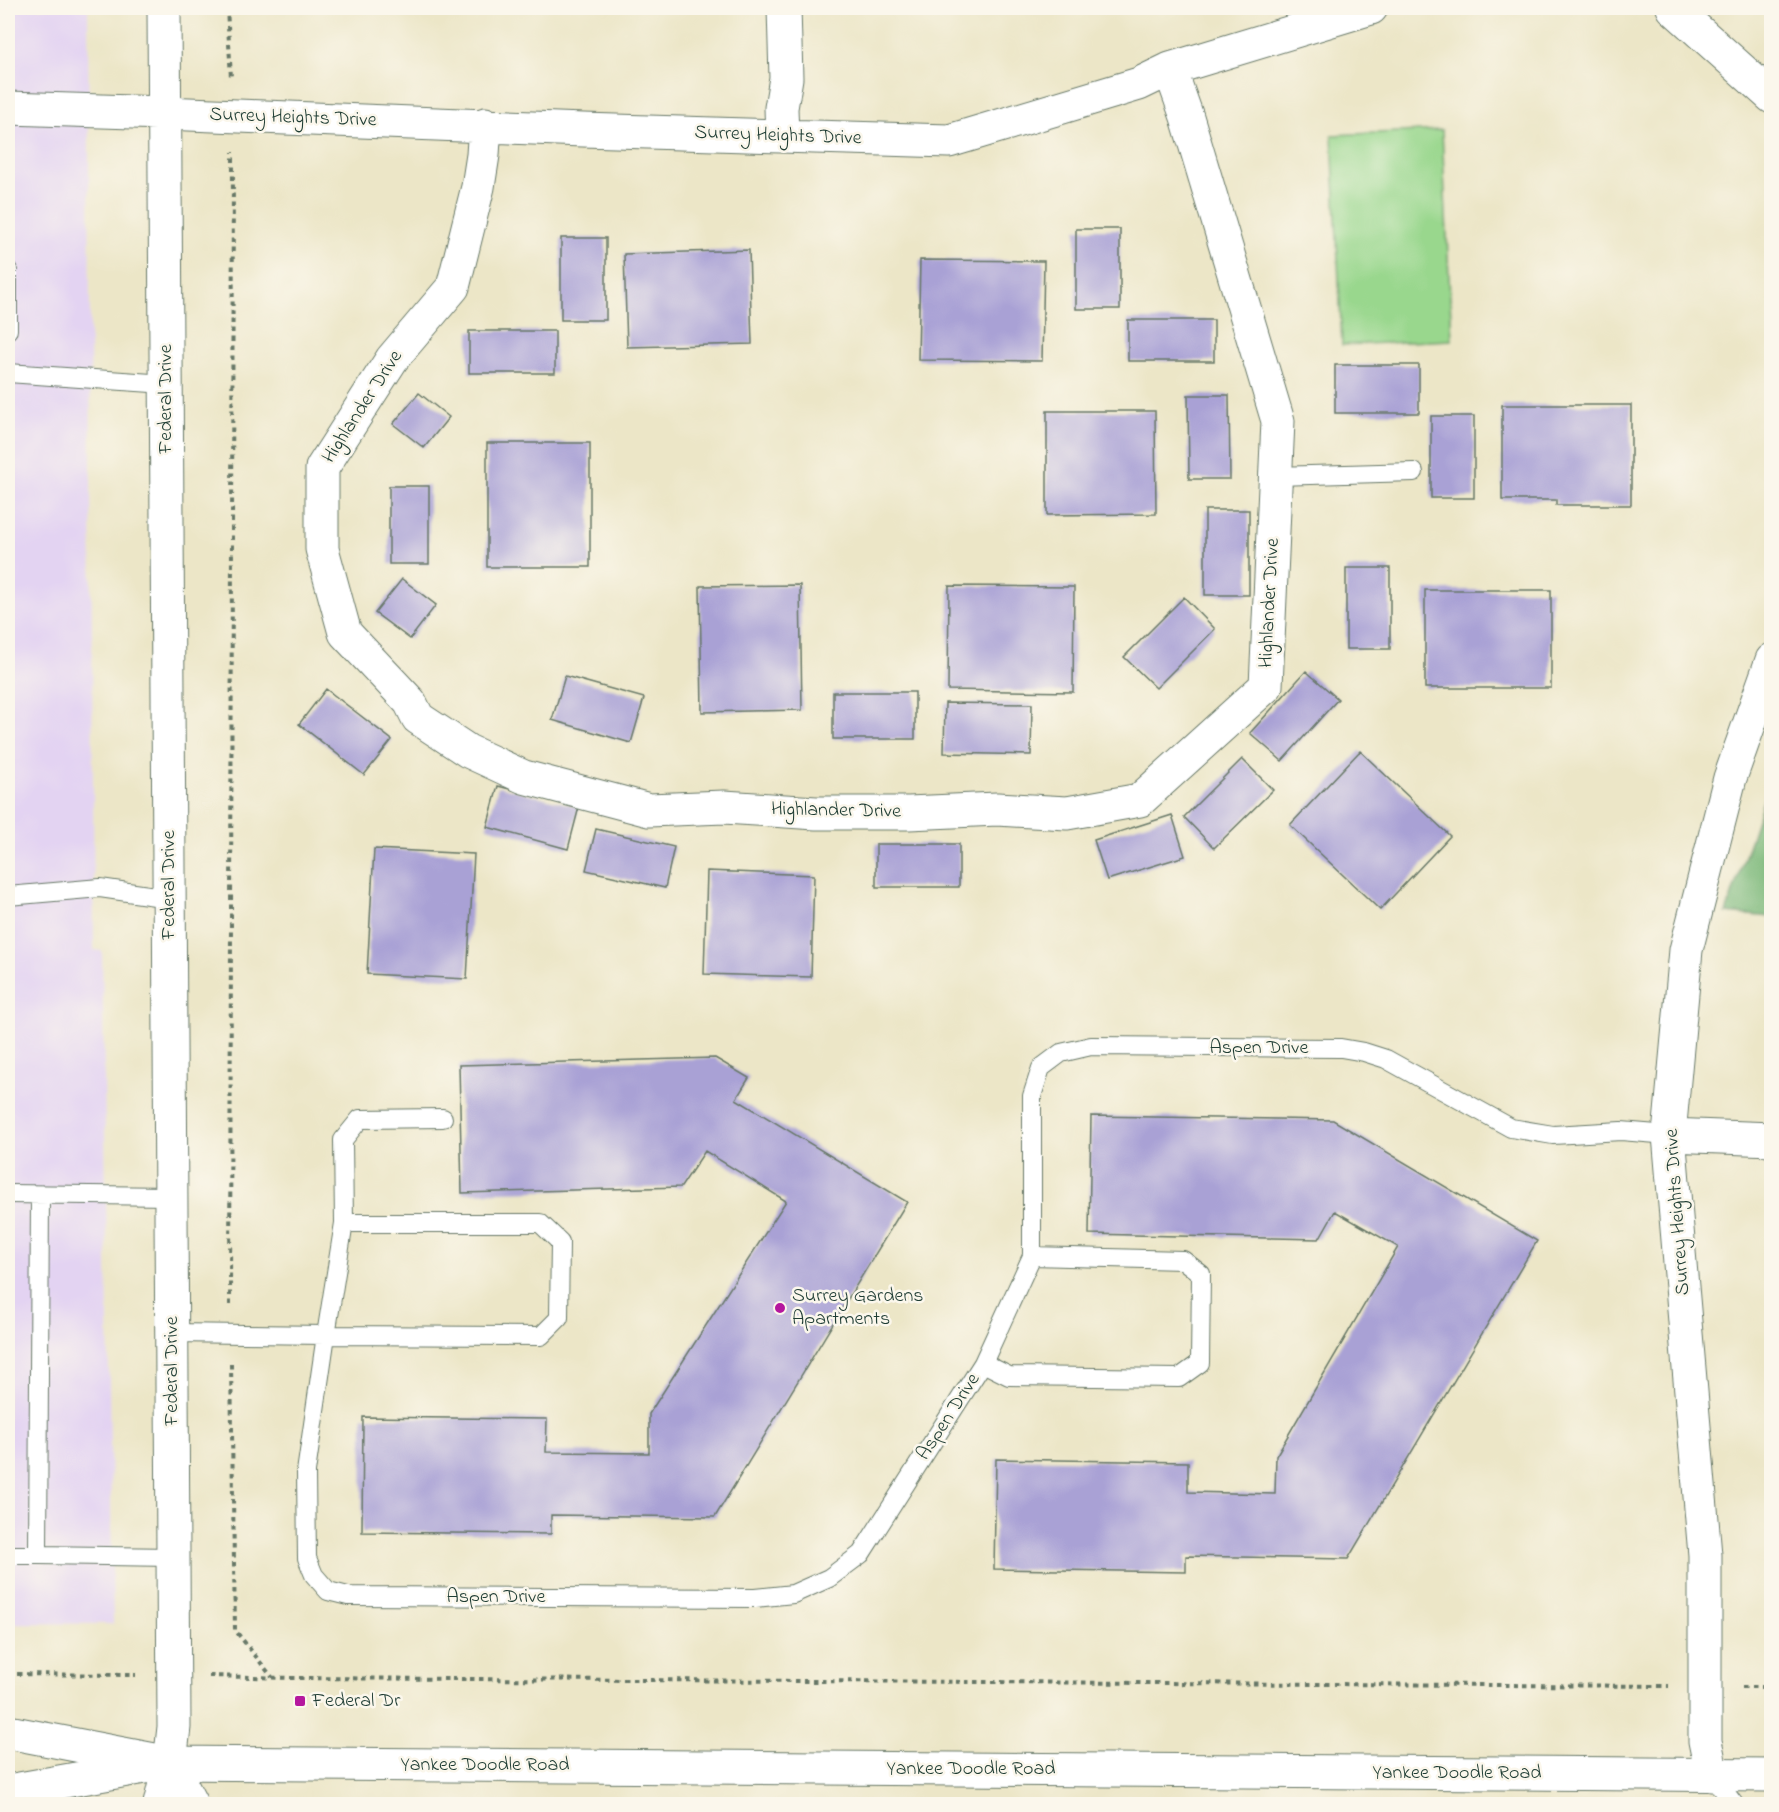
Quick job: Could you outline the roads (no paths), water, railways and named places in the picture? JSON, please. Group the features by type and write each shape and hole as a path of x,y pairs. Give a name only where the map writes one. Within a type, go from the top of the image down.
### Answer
{"street":[{"name":"Federal Drive","path":"160,1804 170,1763 174,1726 164,8"},
{"path":"782,136 781,108 786,78 784,8"},
{"name":"Surrey Heights Drive","path":"8,108 485,124 583,130 949,141 1139,84 1170,69 1371,8"},
{"path":"1673,8 1772,97"},
{"name":"Highlander Drive","path":"485,124 478,187 453,287 392,359 322,468 322,549 345,633 410,702 418,718 468,751 524,777 649,810 724,807 816,813 909,813 998,809 1067,813 1140,800 1266,686 1278,421 1187,117 1170,69"},
{"name":"Surrey Heights Drive","path":"1712,1775 1705,1741 1705,1555 1669,1135 1686,950 1730,778 1772,660"},
{"name":"Aspen Drive","path":"1669,1135 1772,1139"},
{"name":"Yankee Doodle Road","path":"8,1732 170,1763"},
{"path":"170,1763 191,1804"},
{"name":"Yankee Doodle Road","path":"8,1791 170,1763 1772,1775"}],"lane":[{"path":"8,270 8,330"},
{"path":"8,373 166,384"},
{"path":"1276,476 1414,472"},
{"path":"8,897 100,888 169,898"},
{"name":"Aspen Drive","path":"443,1118 360,1119 343,1140 344,1223 306,1472 307,1558 314,1575 328,1591 348,1596 755,1598 793,1594 830,1578 861,1554 983,1363 1032,1256 1032,1096 1041,1068 1061,1053 1091,1046 1352,1050 1386,1059 1511,1128 1553,1135 1621,1131 1669,1135"},
{"path":"8,1194 171,1196"},
{"path":"38,1555 40,1195"},
{"path":"172,1333 541,1336 559,1318 560,1242 540,1224 344,1223"},
{"path":"983,1363 1009,1376 1179,1378 1200,1363 1201,1274 1183,1260 1032,1256"},
{"path":"8,1555 173,1557"},
{"path":"1712,1775 1734,1804"}],"place":[{"name":"Surrey Gardens Apartments","path":"780,1308"},
{"name":"Federal Dr","path":"300,1701"}]}
